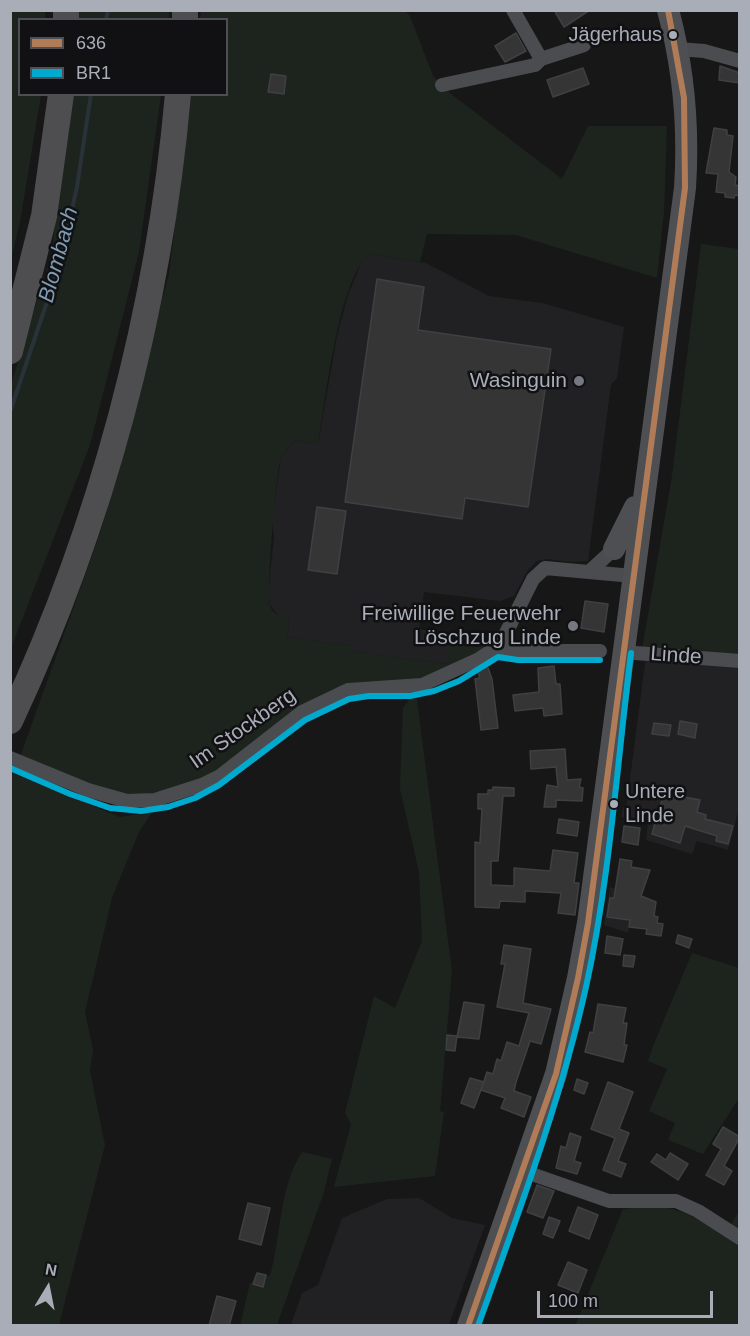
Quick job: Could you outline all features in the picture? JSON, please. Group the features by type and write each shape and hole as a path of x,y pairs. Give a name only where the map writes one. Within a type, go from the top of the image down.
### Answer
{"highway":[{"path":"10,351 44,216 61,96"},
{"path":"10,721 34,671 72,571 128,389 160,241 171,170 178,96"}],"main road":[{"path":"622,652 685,188 686,118 678,49 668,10"},
{"path":"614,549 631,513 645,491"},
{"name":"Linde","path":"468,1326 556,1074 578,978 598,850 622,652"}],"street":[{"path":"513,10 541,59"},
{"path":"442,85 535,65 541,59 584,45"},
{"path":"678,49 704,51 740,61"},
{"path":"590,571 614,549"},
{"path":"600,651 518,651 496,648 537,572 545,568 633,576"},
{"name":"Im Stockberg","path":"10,758 110,798 141,802 155,800 202,785 220,776 302,712 348,690 422,685 479,659 496,648"},
{"name":"Linde","path":"622,652 740,661"},
{"path":"523,1171 609,1202 676,1201 698,1211 740,1238"}],"shaded area":[{"path":"11,10 45,11 45,18 18,18 18,96 41,96 20,222 11,260"},
{"path":"76,11 169,11 169,18 76,18"},
{"path":"201,11 405,11 410,16 433,76 450,93 562,179 588,126 667,126 664,212 657,278 516,235 427,234 420,262 368,254 357,270 341,316 334,344 318,444 296,440 281,458 272,532 270,607 278,615 290,617 287,637 351,646 351,651 445,664 449,661 451,643 478,647 479,638 485,641 485,649 417,681 360,682 195,783 150,794 130,795 107,792 20,757 101,531 169,274 191,96 228,96 228,18 200,18"},
{"path":"69,96 161,96 139,252 90,445 11,648 11,384 52,252"},
{"path":"701,244 739,249 738,659 642,649 672,476"},
{"path":"368,254 426,263 489,296 543,303 624,327 617,378 611,385 588,561 546,559 537,561 528,570 514,596 500,601 424,592 419,629 453,635 449,661 445,664 350,651 350,646 287,637 290,617 278,615 270,605 268,593 274,537 272,521 281,457 296,440 318,444 337,336 348,295 362,261"},
{"path":"646,656 739,667 739,808 728,850 697,841 692,854 646,840 648,821 621,817 623,807 626,809"},
{"path":"416,692 452,972 440,1111 444,1112 435,1176 334,1187 351,1124 345,1113 374,996 395,1008 422,941 419,872 400,789 403,708"},
{"path":"13,773 120,817 152,812 138,834 112,898 85,1012 93,1050 90,1071 105,1145 59,1325 11,1325 10,777"},
{"path":"610,887 634,895 628,933 604,925"},
{"path":"692,953 739,968 739,1098 703,1154 668,1140 675,1123 649,1111 667,1069 648,1061"},
{"path":"302,1152 332,1159 323,1195 277,1325 240,1326 250,1283 254,1283 257,1273 270,1276 285,1196 294,1166"},
{"path":"419,1198 452,1218 485,1225 449,1325 291,1325 302,1293 318,1285 342,1218 387,1199"},
{"path":"652,1206 681,1212 698,1219 723,1235 739,1212 739,1325 575,1326 623,1209"}],"building":[{"path":"554,10 590,10 564,27"},
{"path":"516,33 526,51 505,62 495,46"},
{"path":"720,66 740,73 740,83 719,80"},
{"path":"583,68 589,84 553,97 547,80"},
{"path":"271,74 286,76 284,94 268,92"},
{"path":"714,128 727,130 727,135 733,136 729,172 736,177 735,185 740,186 740,196 735,195 734,198 725,197 725,193 716,192 718,174 706,173"},
{"path":"377,279 424,287 418,330 551,349 528,507 465,498 462,519 345,502"},
{"path":"317,507 346,511 337,574 308,570"},
{"path":"585,601 608,604 604,632 581,628"},
{"path":"487,665 492,679 498,728 481,730 475,679 480,678 477,670"},
{"path":"554,666 556,684 560,684 562,714 544,716 543,708 515,711 513,695 539,692 538,668"},
{"path":"680,721 697,724 695,738 678,734"},
{"path":"654,723 671,725 669,736 652,734"},
{"path":"565,749 567,780 581,779 579,787 583,788 582,801 556,800 556,807 544,807 547,785 558,787 556,767 531,769 530,751"},
{"path":"493,787 514,788 514,796 503,796 498,861 491,861 491,885 514,886 514,868 550,871 553,850 578,853 574,883 579,883 575,915 558,913 561,893 525,891 525,902 500,901 499,908 475,907 475,842 480,843 482,809 478,809 478,794 488,794 488,790 493,790"},
{"path":"664,793 700,800 697,812 706,815 705,819 733,826 728,844 716,841 717,836 685,826 680,843 652,834"},
{"path":"559,819 579,822 577,836 557,833"},
{"path":"624,826 640,828 638,845 622,842"},
{"path":"620,859 632,861 631,867 650,870 641,896 656,902 654,916 658,917 657,923 663,924 661,936 646,934 647,929 629,927 630,920 607,917 610,898 614,898"},
{"path":"678,935 692,939 689,948 676,943"},
{"path":"607,936 623,939 620,955 605,953"},
{"path":"504,945 531,949 523,1003 551,1009 541,1044 530,1041 516,1082 514,1091 531,1097 524,1117 501,1108 505,1098 481,1090 487,1072 493,1074 497,1059 501,1061 507,1042 519,1046 529,1013 497,1007 505,964 501,964"},
{"path":"624,955 635,956 633,967 623,966"},
{"path":"464,1002 484,1005 479,1039 457,1037"},
{"path":"598,1004 626,1008 623,1023 627,1023 624,1045 627,1045 623,1062 585,1052 590,1032 593,1033"},
{"path":"447,1035 457,1036 455,1051 446,1050"},
{"path":"470,1078 484,1082 474,1108 461,1103"},
{"path":"577,1079 588,1083 584,1094 574,1090"},
{"path":"608,1082 633,1092 619,1129 629,1133 618,1161 626,1164 621,1177 603,1170 615,1138 591,1129"},
{"path":"723,1127 740,1137 724,1166 732,1171 724,1185 706,1175 721,1149 713,1144"},
{"path":"570,1133 581,1137 574,1161 581,1163 577,1174 556,1168 561,1146 566,1148"},
{"path":"670,1153 688,1164 678,1180 651,1162 657,1154 666,1160"},
{"path":"537,1185 554,1191 543,1218 527,1212"},
{"path":"248,1203 270,1208 261,1245 239,1239"},
{"path":"578,1207 598,1215 589,1239 569,1231"},
{"path":"549,1217 560,1221 553,1238 543,1234"},
{"path":"568,1262 587,1270 578,1293 558,1285"},
{"path":"257,1273 266,1275 263,1287 253,1284"},
{"path":"217,1296 236,1301 229,1326 209,1326"}],"waterway":[{"name":"Blombach","path":"106,18 108,10"},
{"name":"Blombach","path":"10,412 59,266 77,187 91,96"}],"transit line":[{"name":"636","path":"468,1326 556,1074 588,923 685,188 684,98 668,10"},
{"name":"BR1","path":"478,1326 551,1116 586,987 607,863 631,653"},
{"name":"BR1","path":"10,768 70,794 110,808 141,811 168,807 195,798 219,785 305,720 349,699 369,696 410,696 434,691 459,681 498,657 518,660 600,660"}],"place":[{"name":"Jägerhaus","path":"673,35"},
{"name":"Wasinguin","path":"579,381"},
{"name":"Freiwillige Feuerwehr Löschzug Linde","path":"573,626"},
{"name":"Untere Linde","path":"614,804"}]}
